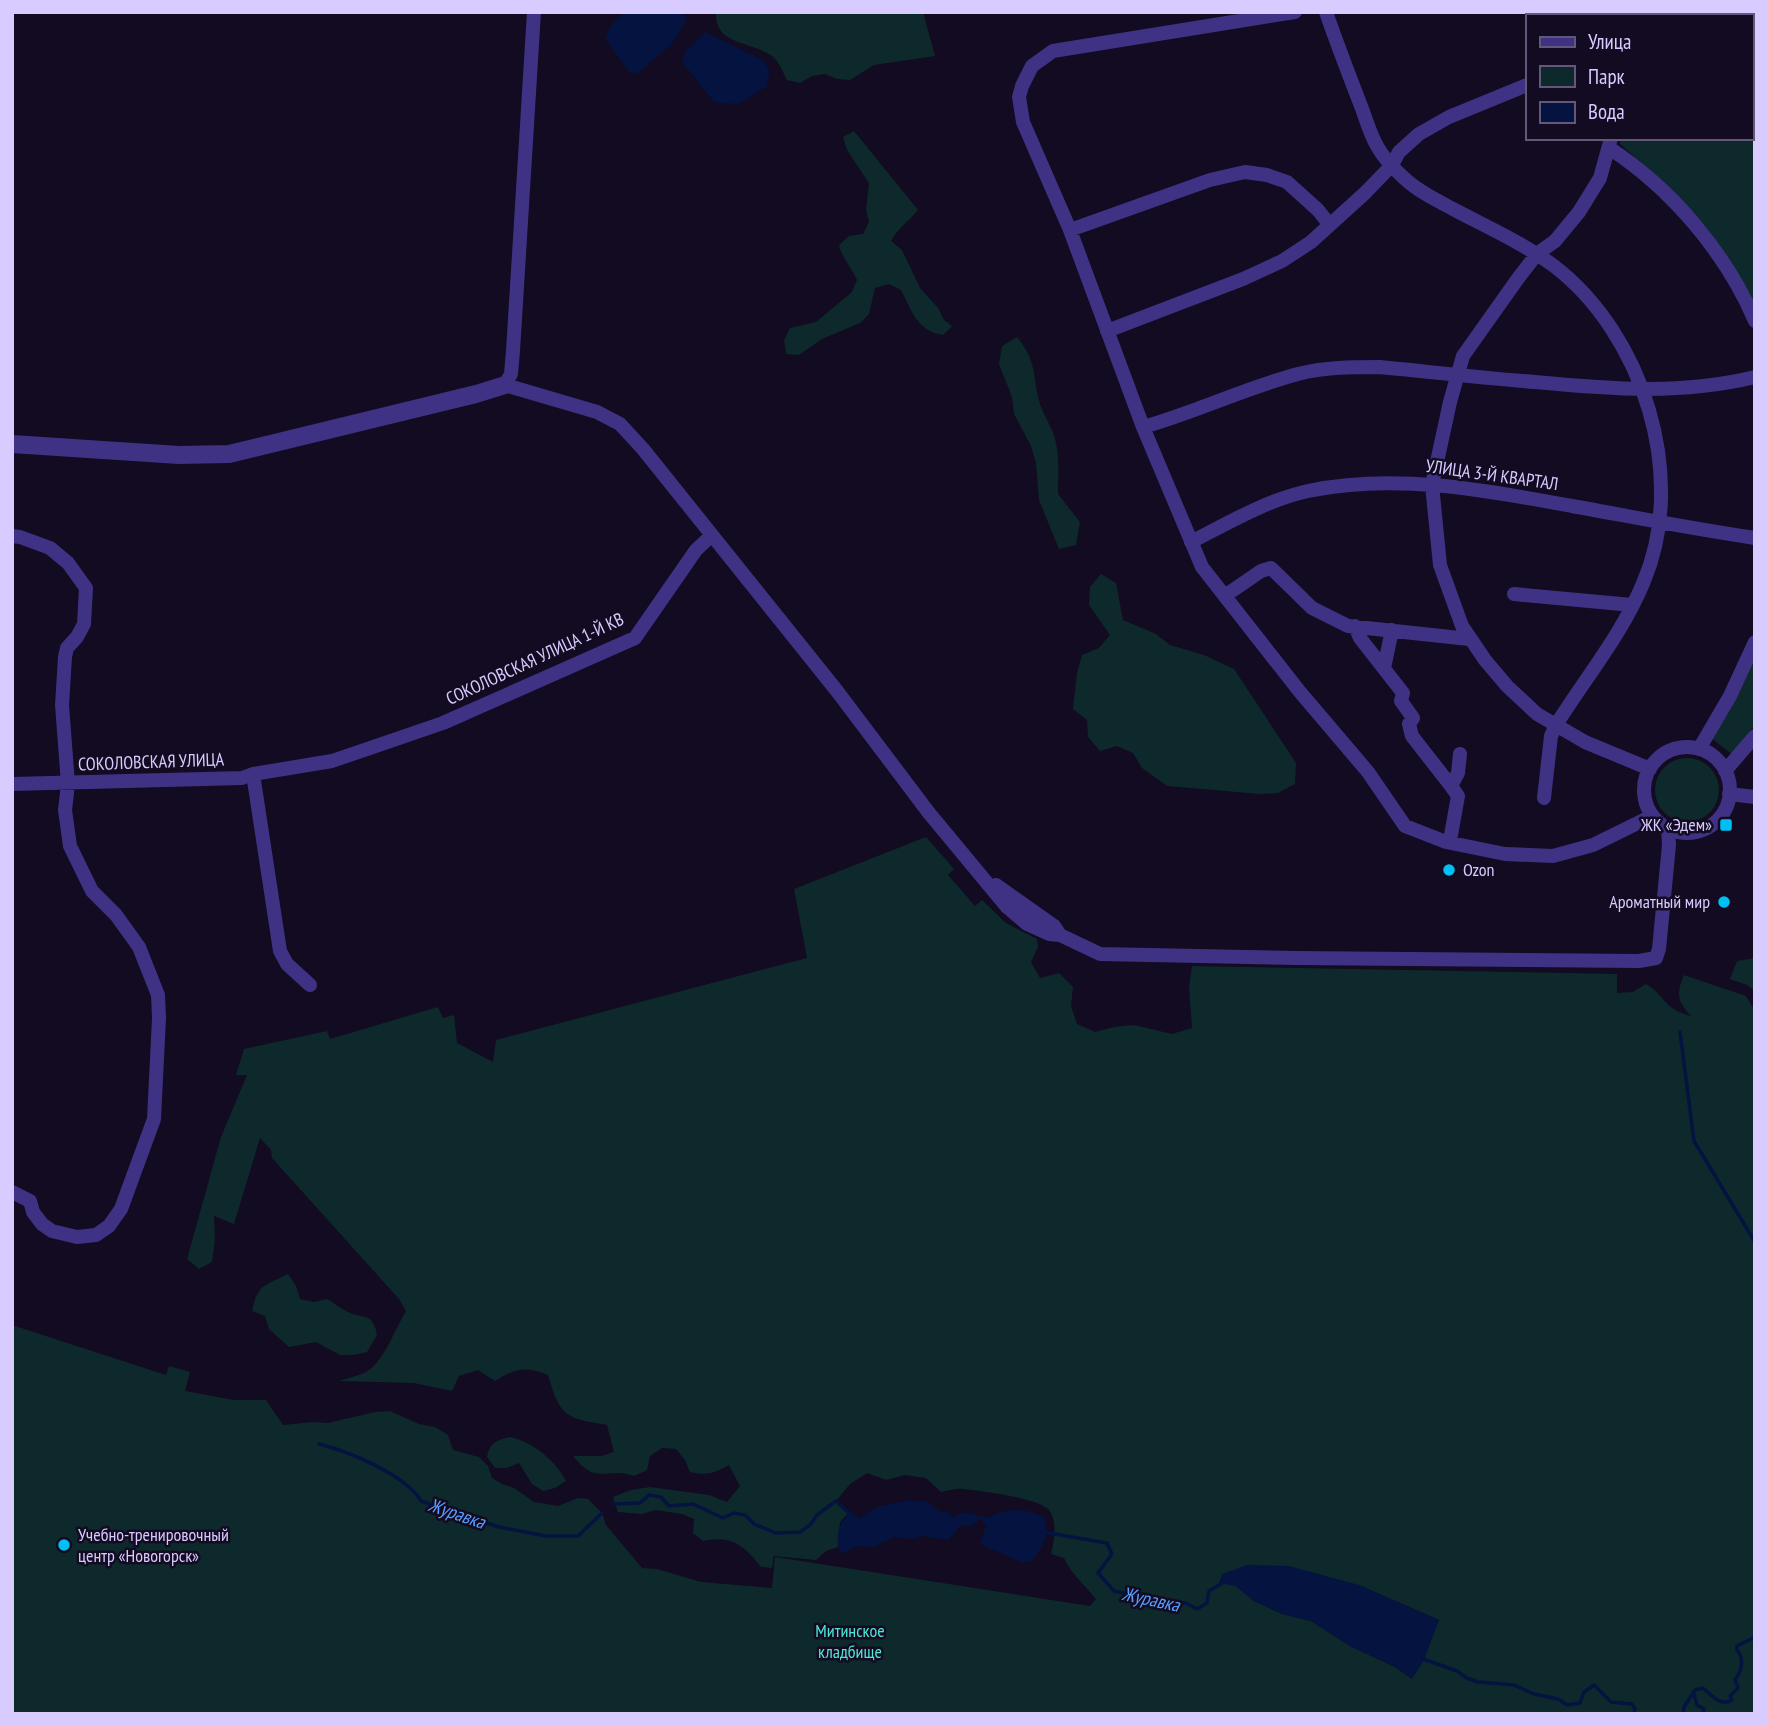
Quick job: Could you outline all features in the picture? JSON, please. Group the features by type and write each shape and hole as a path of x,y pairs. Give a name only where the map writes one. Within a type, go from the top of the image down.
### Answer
{"street":[{"path":"505,385 511,374 513,351 534,12"},
{"path":"1295,12 1053,51 1032,66 1019,97 1023,122 1070,230 1143,428 1202,567 1300,692 1368,772 1405,826 1457,844 1504,854 1553,856 1593,845 1652,816"},
{"path":"1325,12 1376,145 1405,179 1429,196 1537,254 1578,286 1598,310 1636,369 1654,426 1660,489 1654,554 1632,605 1551,736 1544,797"},
{"path":"1107,331 1282,261 1311,242 1365,193 1392,164 1399,152 1419,134 1449,117 1526,85"},
{"path":"1650,769 1585,742 1537,714 1507,686 1469,639 1454,607 1440,565 1432,485 1457,375 1463,356 1537,254 1555,241 1579,212 1600,178 1610,143 1691,222 1733,277 1755,321"},
{"path":"1070,230 1210,180 1245,172 1268,175 1287,182 1318,210 1329,224"},
{"path":"1143,428 1185,416 1301,373 1348,367 1380,367 1579,388 1643,391 1755,377"},
{"path":"12,444 179,456 229,454 324,433 505,385 597,412 620,424 837,691 929,813 983,876 1054,926 1060,935 1100,954 1639,961 1661,964 1676,853 1680,842 1693,831"},
{"name":"УЛИЦА 3-Й КВАРТАЛ","path":"1191,542 1240,516 1306,491 1366,484 1432,485 1506,494 1755,538"},
{"name":"СОКОЛОВСКАЯ УЛИЦА 1-Й КВ","path":"332,761 443,723 635,638 696,550 712,535"},
{"path":"12,536 50,548 68,563 86,588 84,624 78,637 67,649 65,657 62,705 68,784 65,810 70,846 92,891 116,915 139,947 158,995 159,1018 156,1109 121,1209 108,1226 96,1235 77,1237 52,1231 42,1224 33,1212 30,1201 12,1192"},
{"path":"1226,595 1271,568 1312,608 1348,626 1469,639"},
{"path":"1514,594 1632,605"},
{"path":"1355,626 1360,638 1403,693 1401,701 1413,718 1409,724 1412,736 1458,796 1451,835"},
{"path":"1384,668 1391,630"},
{"path":"1699,749 1730,696 1755,642"},
{"path":"1725,771 1755,736"},
{"path":"1692,747 1705,751 1720,763 1725,771 1729,794 1726,808 1718,820 1703,830 1683,833 1668,829 1652,816 1645,802 1644,786 1650,769 1657,758 1676,748 1692,747"},
{"path":"1451,786 1458,773 1460,754"},
{"name":"СОКОЛОВСКАЯ УЛИЦА","path":"12,784 243,778 332,761"},
{"path":"253,774 280,951 287,964 310,985"},
{"path":"1729,794 1755,797"},
{"path":"1639,961 1656,958 1659,949 1669,845 1668,829"}],"green space":[{"path":"716,12 923,12 935,56 874,65 850,80 825,74 812,76 800,83 787,80 772,56 728,37 717,23"},
{"path":"1755,24 1755,307 1699,221 1662,180 1620,144 1620,140 1753,140"},
{"path":"854,131 918,210 891,241 902,250 920,288 938,308 944,320 952,326 943,335 921,325 901,290 889,284 875,288 869,314 860,323 822,339 799,355 786,354 784,340 790,328 816,322 852,292 857,280 839,245 849,236 863,234 869,222 866,209 869,183 847,150 843,137"},
{"path":"1017,337 1031,362 1040,404 1055,439 1058,494 1080,522 1076,545 1059,549 1039,500 1036,463 1031,446 1014,414 1012,397 999,364 1002,346"},
{"path":"1101,574 1116,583 1123,620 1156,634 1170,645 1204,655 1234,669 1296,763 1295,784 1278,793 1260,794 1167,786 1142,768 1133,753 1117,746 1100,751 1088,737 1087,720 1073,709 1082,655 1099,648 1110,635 1089,605 1090,587"},
{"path":"1755,657 1755,724 1733,755 1710,737 1740,691"},
{"path":"1687,758 1699,760 1710,767 1717,778 1717,802 1710,813 1699,820 1687,822 1675,820 1664,813 1657,802 1655,790 1657,778 1664,767 1675,760"},
{"name":"Митинское кладбище","path":"926,837 954,869 948,875 975,906 982,900 1006,923 1037,939 1038,947 1031,962 1040,978 1059,973 1073,987 1071,1006 1077,1024 1095,1032 1134,1025 1172,1034 1192,1028 1189,987 1192,966 1617,974 1617,993 1633,992 1646,984 1669,1006 1691,1016 1679,997 1684,975 1746,996 1755,1011 1755,1714 12,1714 12,1325 166,1375 169,1366 190,1372 185,1391 234,1400 266,1400 283,1425 328,1423 390,1411 419,1424 435,1427 448,1435 453,1450 479,1457 488,1466 492,1478 514,1488 534,1502 558,1506 578,1498 588,1499 602,1513 606,1525 642,1568 657,1569 701,1582 772,1588 775,1557 1090,1606 1096,1599 1064,1558 1051,1554 1054,1532 1052,1515 1049,1510 1034,1502 963,1489 941,1492 926,1478 905,1475 886,1480 867,1473 850,1484 836,1501 849,1512 840,1522 838,1547 826,1551 816,1560 774,1556 772,1568 761,1567 749,1553 736,1544 721,1539 703,1541 693,1533 694,1519 682,1514 655,1510 642,1514 618,1512 613,1497 631,1490 650,1487 709,1495 727,1502 740,1486 729,1465 710,1473 690,1472 676,1449 662,1448 650,1456 647,1470 634,1476 589,1471 573,1456 601,1456 614,1452 607,1425 582,1420 567,1413 557,1400 548,1375 533,1370 521,1370 495,1381 478,1370 459,1376 452,1391 414,1383 339,1381 363,1373 378,1361 406,1311 399,1299 272,1158 271,1150 260,1138 234,1224 214,1216 212,1262 199,1269 187,1259 221,1137 247,1075 236,1075 244,1049 327,1031 330,1039 438,1007 443,1018 454,1015 457,1043 493,1062 496,1040 807,958 794,889","holes":["1359,1585 1439,1620 1412,1679 1395,1667 1350,1646 1311,1621 1282,1614 1254,1601 1236,1586"]},
{"path":"1755,958 1755,991 1730,979 1737,961"},
{"path":"288,1274 300,1299 314,1302 327,1299 348,1312 370,1319 377,1335 367,1352 340,1355 316,1342 289,1347 269,1329 265,1316 252,1311 254,1302 264,1286"},
{"path":"510,1437 527,1443 542,1453 556,1466 566,1481 543,1491 532,1484 519,1463 507,1468 495,1468 487,1457 490,1448 497,1441"}],"water":[{"path":"624,12 681,12 687,19 672,44 637,74 629,72 605,38 612,24"},
{"path":"705,32 763,60 770,71 766,87 739,104 715,103 682,62 685,52"},
{"path":"909,1500 927,1502 942,1513 947,1511 953,1517 965,1512 987,1518 1008,1511 1038,1514 1045,1518 1044,1541 1032,1561 1023,1563 980,1544 986,1525 980,1519 970,1527 961,1525 949,1540 922,1536 913,1539 894,1537 873,1547 857,1546 842,1554 838,1532 849,1512 859,1518 877,1507"},
{"path":"1247,1565 1289,1566 1359,1585 1439,1620 1424,1660 1412,1679 1395,1667 1350,1646 1311,1621 1282,1614 1254,1601 1236,1586 1219,1583 1222,1574"}],"waterway":[{"path":"1680,1032 1694,1141 1755,1242"},
{"name":"Журавка","path":"319,1444 360,1458 390,1473 414,1491 421,1501 499,1527 546,1536 578,1536 602,1513"},
{"name":"Журавка","path":"613,1504 640,1503 649,1495 661,1497 669,1506 693,1504 723,1518 734,1513 745,1515 754,1524 776,1533 800,1532 836,1501 850,1514"},
{"name":"Журавка","path":"1043,1532 1107,1543 1112,1554 1098,1573 1114,1591 1161,1601 1186,1603 1197,1609 1207,1603 1209,1591 1224,1582"},
{"name":"Журавка","path":"1683,1714 1684,1707 1695,1690 1703,1688 1720,1701 1732,1700 1730,1696 1738,1688 1735,1680 1742,1665 1737,1646 1755,1637"},
{"name":"Журавка","path":"1423,1659 1478,1682 1514,1685 1534,1694 1558,1699 1567,1705 1580,1703 1584,1692 1594,1685 1611,1702 1632,1704 1634,1714"},
{"path":"1694,1694 1697,1705 1704,1709 1703,1714"}],"place":[{"name":"ЖК «Эдем»","path":"1726,825"},
{"name":"Ozon","path":"1449,870"},
{"name":"Ароматный мир","path":"1724,902"},
{"name":"Учебно-тренировочный центр «Новогорск»","path":"64,1545"}]}
